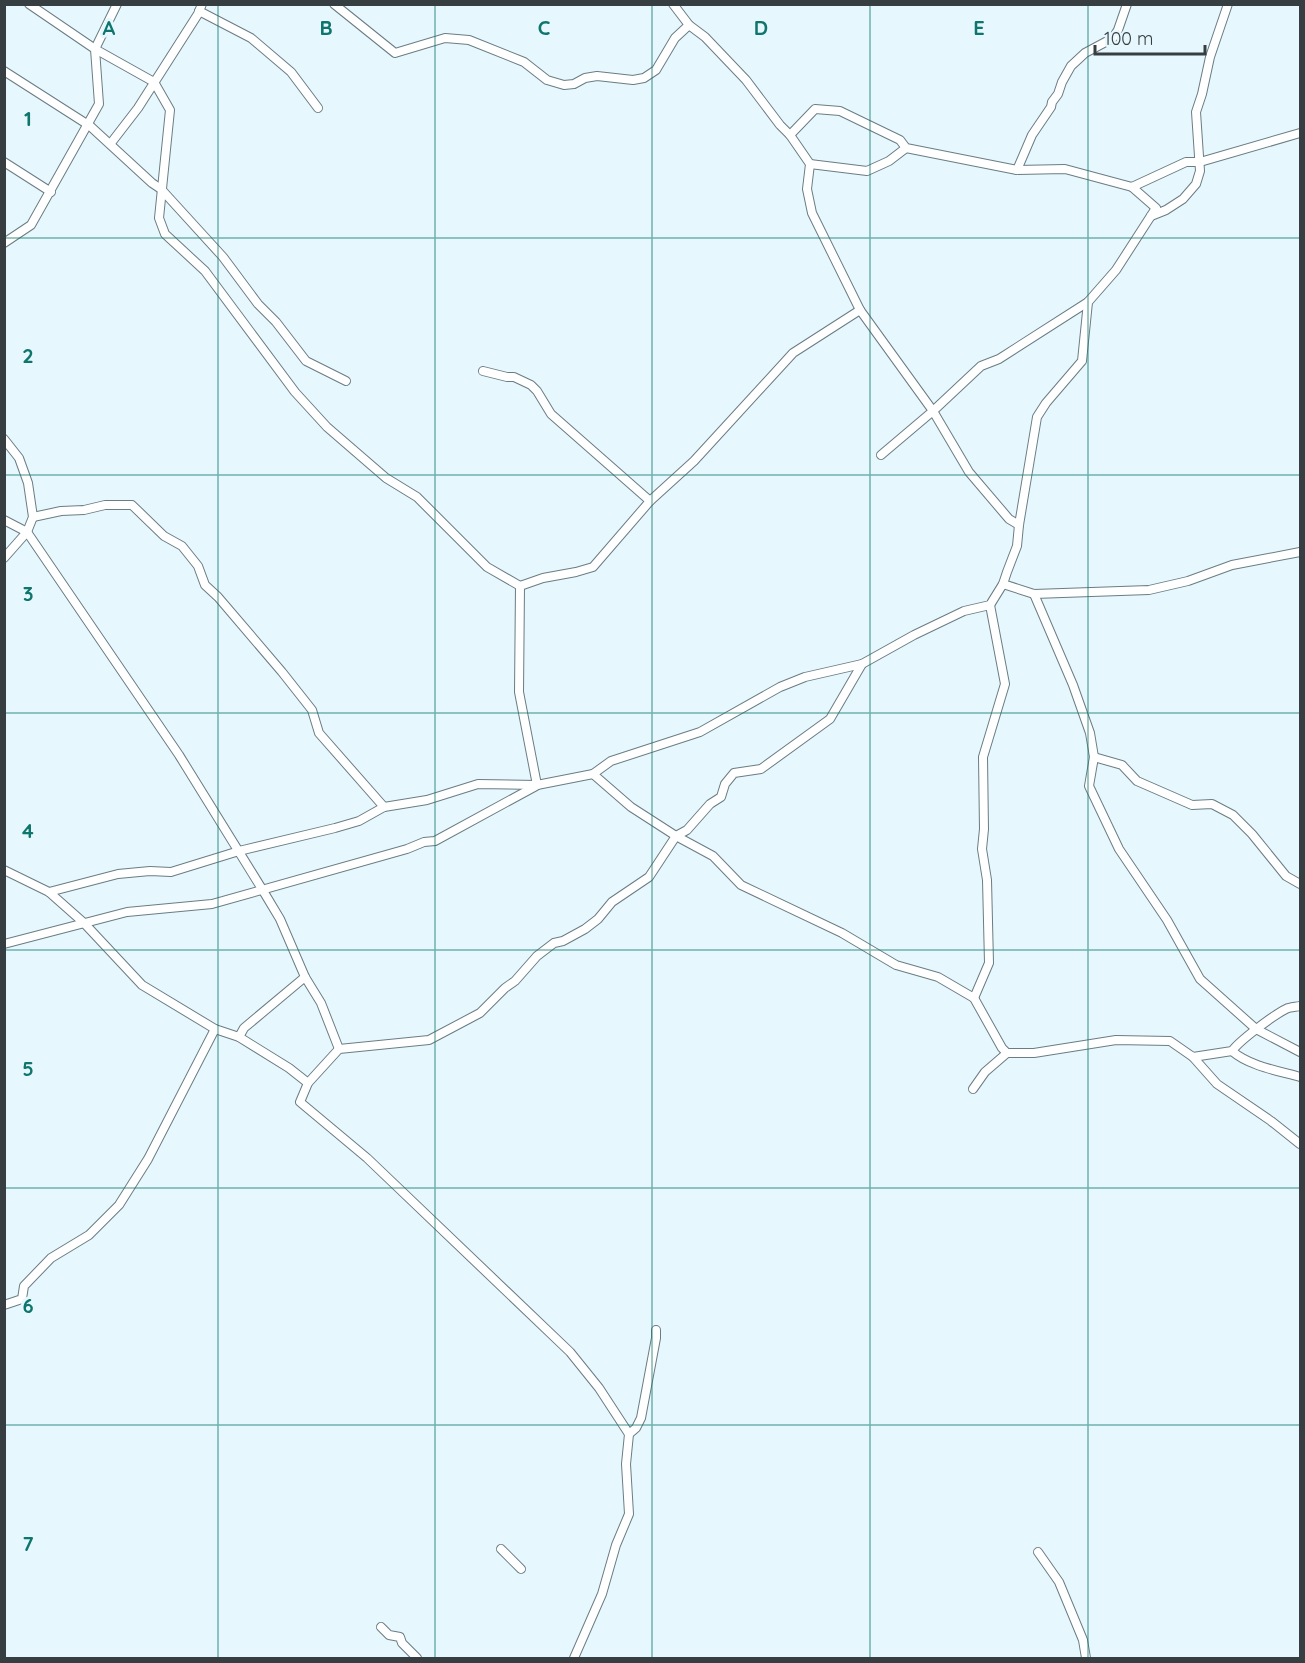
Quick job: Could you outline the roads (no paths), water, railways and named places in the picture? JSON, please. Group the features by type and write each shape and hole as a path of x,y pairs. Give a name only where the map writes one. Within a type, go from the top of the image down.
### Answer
{"street":[{"path":"29,4 95,49 154,82 170,110 159,218 165,234 205,271 295,392 327,427 386,478 417,497 487,567 520,586 543,578 593,567 650,501 694,461 793,353 860,310"},
{"path":"4,243 31,225 99,104 95,49 117,4"},
{"path":"334,4 395,53 445,38 469,40 524,62 547,80 564,86 597,76 633,80 644,78 656,70 675,38 689,25"},
{"path":"673,4 689,25 705,37 746,80 810,164 807,189 812,213 860,310 933,411 969,472 1009,519 1019,525"},
{"path":"1017,170 1032,135 1051,107 1071,66 1085,53 1113,38 1127,4"},
{"path":"1151,216 1183,199 1196,184 1200,162 1196,112 1210,57 1228,4"},
{"path":"111,144 138,108 201,8 250,38 291,72 318,108"},
{"path":"4,71 87,124 161,189 223,257 258,304 276,322 306,361 346,381"},
{"path":"790,135 815,109 840,111 900,140 906,148 1017,170 1065,170 1132,187 1156,208 1116,270 1088,302 999,359 981,366 881,455"},
{"path":"1132,187 1186,162 1200,162 1300,133"},
{"path":"810,164 867,171 889,161 906,148"},
{"path":"4,162 51,192"},
{"path":"974,998 989,963 987,880 982,849 983,757 1005,684 990,605 1003,584 1017,546 1037,417 1046,403 1083,361 1088,302"},
{"path":"483,371 514,377 531,384 551,414 650,501"},
{"path":"4,439 19,458 28,483 33,517 27,532 4,558"},
{"path":"33,517 105,505 132,505 164,536 182,546 198,566 205,585 218,597 312,710 319,733 384,807"},
{"path":"4,520 27,532 179,755 280,919 305,977 321,1004 339,1048"},
{"path":"1003,584 1034,594 1149,590 1188,581 1232,565 1300,552"},
{"path":"520,586 519,692 537,785"},
{"path":"1034,594 1073,685 1090,733 1094,757 1089,786 1119,849 1167,920 1200,979 1256,1029 1300,1052"},
{"path":"49,892 118,874 171,872 239,851 343,826 359,821 384,807 427,800 478,784 537,785 593,774 611,761 700,732 780,687 805,677 862,664 914,635 964,612 990,605"},
{"path":"574,1659 602,1594 616,1545 629,1514 626,1464 629,1434 599,1388 570,1352 367,1158 300,1102 308,1083 339,1048 429,1040 480,1013 515,981 537,956 555,943 585,929 598,919 612,902 649,877 676,836 687,830 710,804 721,797 725,784 734,773 761,770 830,719 862,664"},
{"path":"1094,757 1122,765 1137,781 1192,805 1212,804 1233,815 1252,834 1286,876 1300,884"},
{"path":"593,774 631,807 676,836 713,856 741,885 842,933 896,965 938,976 974,998 1007,1053"},
{"path":"4,944 127,912 212,904 424,842 435,841 537,785"},
{"path":"4,870 49,892 84,923 142,985 215,1029 238,1036 289,1068 308,1083"},
{"path":"238,1036 244,1028 305,977"},
{"path":"1193,1057 1232,1051 1256,1029 1286,1009 1300,1006"},
{"path":"4,1305 22,1299 24,1286 51,1258 89,1235 119,1205 148,1159 215,1029"},
{"path":"973,1089 985,1072 1007,1053 1034,1053 1116,1040 1170,1041 1193,1057 1217,1084 1300,1144"},
{"path":"1232,1051 1261,1066 1300,1077"},
{"path":"629,1434 636,1428 640,1418 656,1330"},
{"path":"501,1549 521,1569"},
{"path":"1038,1552 1059,1582 1083,1640 1086,1659"},
{"path":"381,1627 388,1635 400,1637 402,1643 417,1659"}]}
